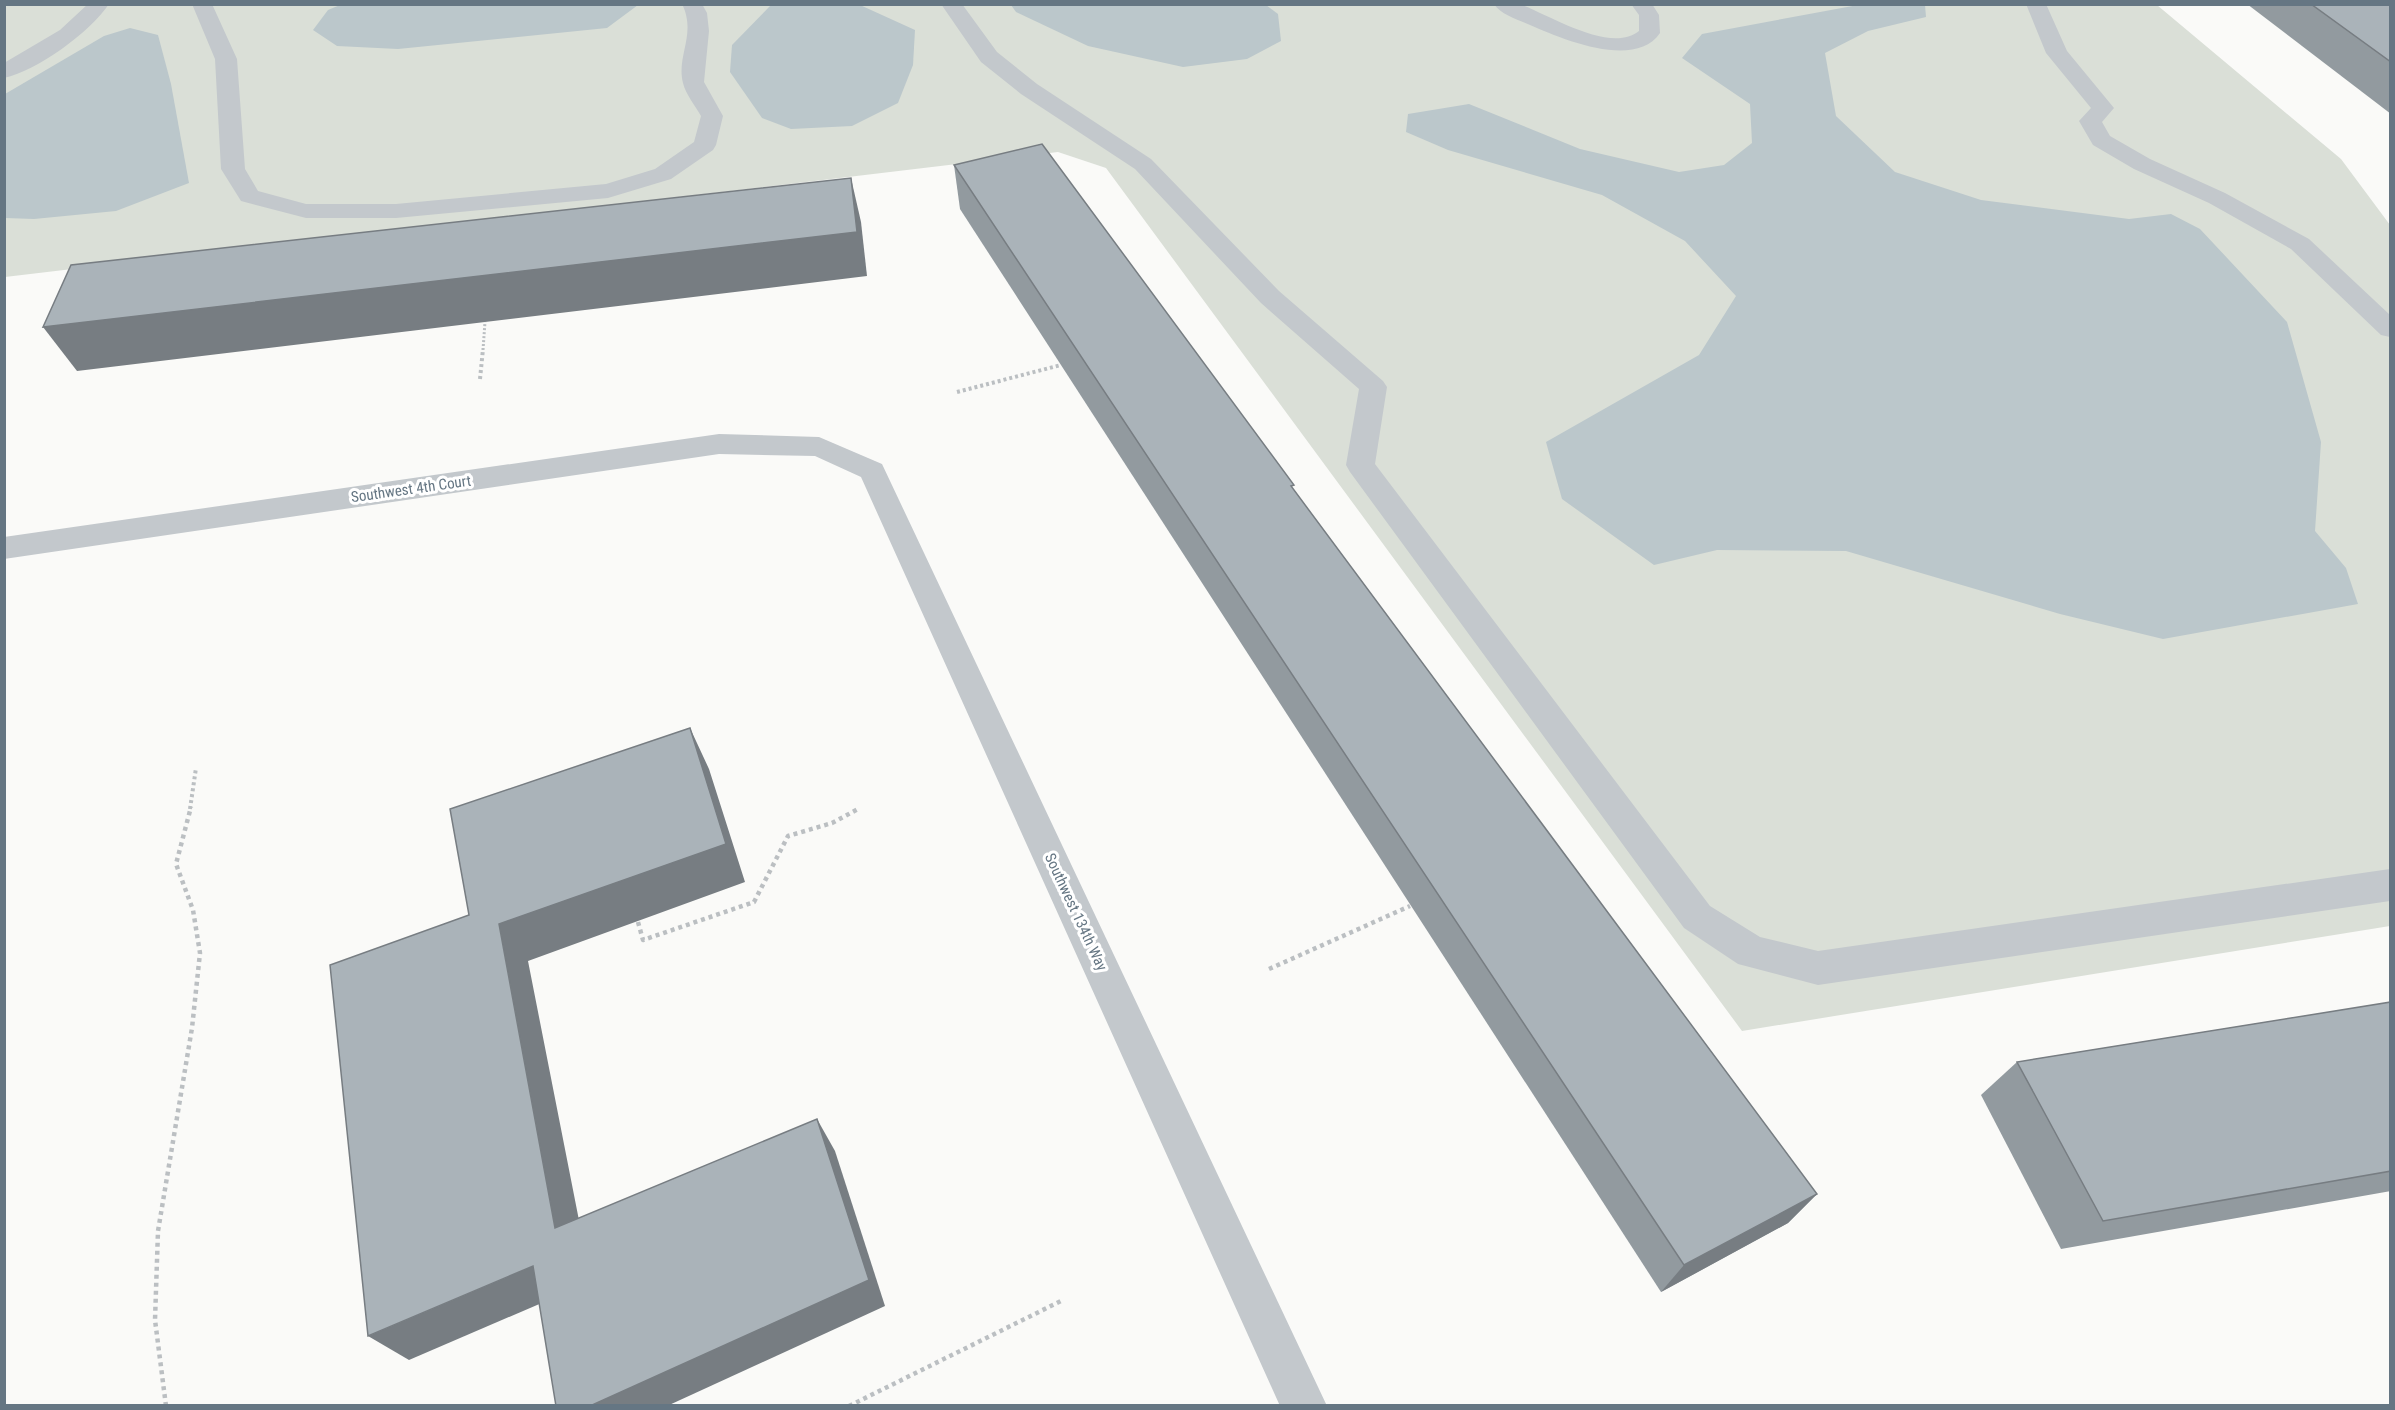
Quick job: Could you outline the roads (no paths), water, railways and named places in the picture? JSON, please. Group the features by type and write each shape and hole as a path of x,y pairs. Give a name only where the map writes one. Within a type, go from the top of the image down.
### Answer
{"street":[{"path":"4,72 53,46 91,16 99,4"},
{"path":"202,4 226,59 233,169 249,196 306,211 396,211 608,190 663,174 705,145 712,116 693,80 698,46 698,13 692,4"},
{"path":"951,4 990,57 1029,89 1143,164 1270,297 1372,387 1360,465 1697,917 1751,952 1818,968 2391,885"},
{"path":"1504,4 1566,32 1608,43 1636,44 1650,33 1649,15 1641,4"},
{"path":"2036,4 2057,53 2103,108 2090,121 2101,140 2142,164 2217,198 2300,244 2391,328"},
{"name":"Southwest 4th Court","path":"4,548 719,444 819,447"},
{"name":"Southwest 134th Way","path":"819,447 872,471 1304,1406"}]}
